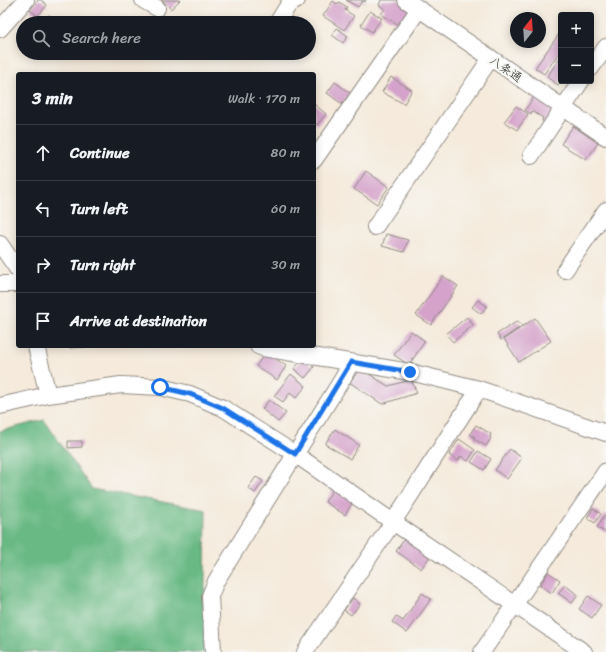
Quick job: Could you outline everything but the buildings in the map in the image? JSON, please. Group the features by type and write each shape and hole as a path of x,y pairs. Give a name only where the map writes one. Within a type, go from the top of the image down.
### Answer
{"street":[{"path":"0,29 26,0"},
{"path":"143,0 157,8"},
{"path":"281,16 289,4 296,0"},
{"path":"316,157 412,5"},
{"name":"八条通","path":"412,5 606,137"},
{"path":"594,64 606,47"},
{"path":"375,226 491,58"},
{"path":"531,156 579,84"},
{"path":"565,270 606,210"},
{"path":"0,244 16,267"},
{"path":"0,284 16,284"},
{"path":"36,348 48,395"},
{"path":"263,348 410,372 479,389 606,433"},
{"path":"213,652 210,596 216,581 351,362"},
{"path":"0,406 48,395 121,385 160,387 190,394 223,408 295,454 584,652"},
{"path":"305,652 393,522 479,389"},
{"path":"482,652 606,471"}],"green space":[{"path":"44,420 92,489 206,510 204,652 0,652 0,431"}],"route":[{"path":"160,387 190,394 223,408 295,454 343,378 351,362 410,372"}]}
